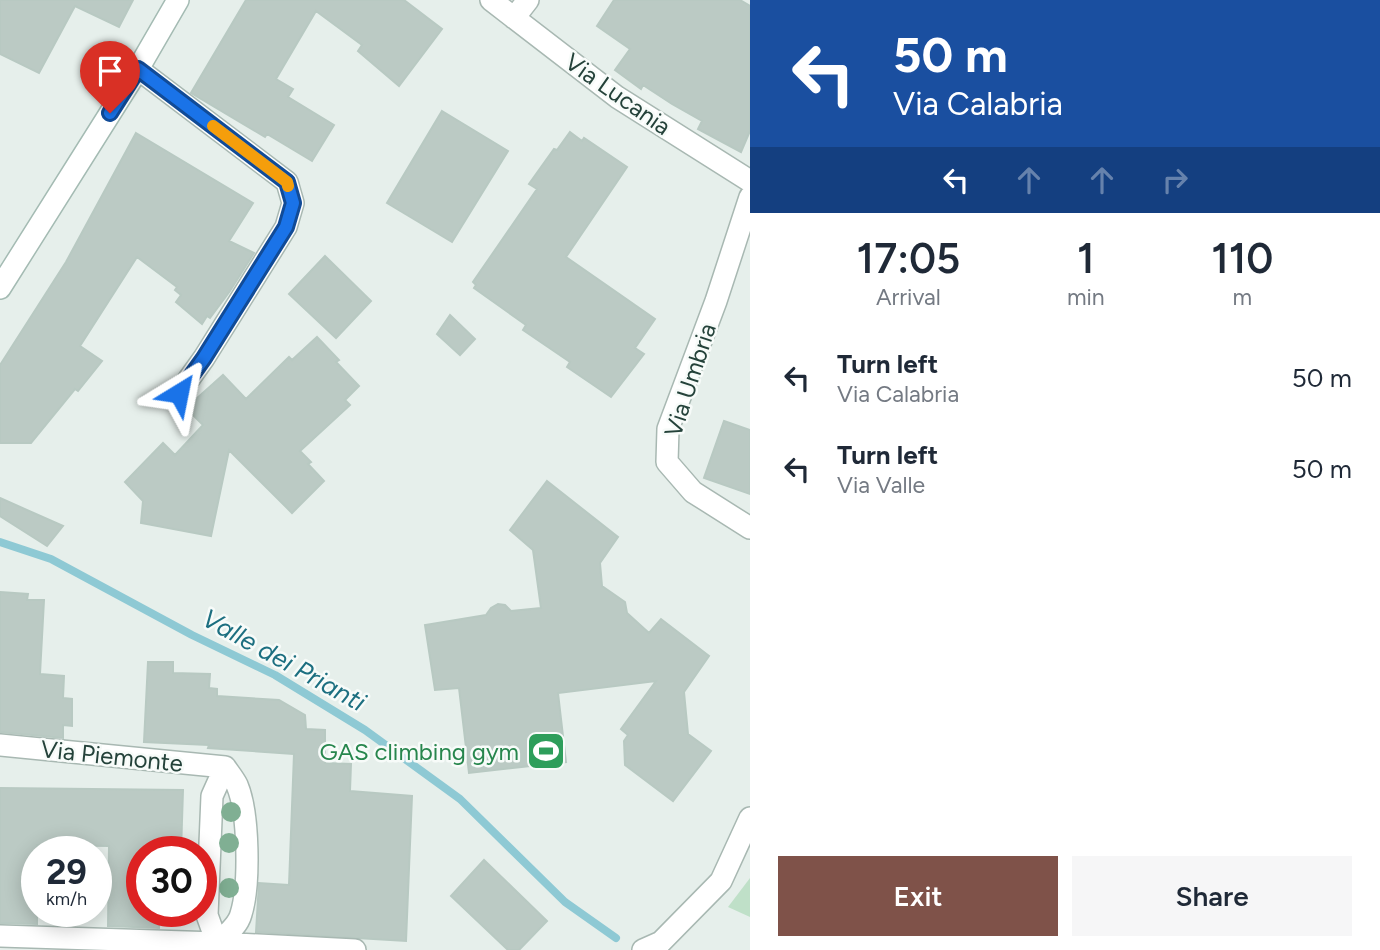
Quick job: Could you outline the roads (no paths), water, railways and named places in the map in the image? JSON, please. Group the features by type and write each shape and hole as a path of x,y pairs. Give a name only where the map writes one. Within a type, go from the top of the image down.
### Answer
{"street":[{"path":"0,288 138,69 178,0"},
{"name":"Via Lucania","path":"491,0 617,97 750,181"},
{"path":"514,18 528,0"},
{"path":"138,69 287,182 293,203 286,227 179,393"},
{"name":"Via Umbria","path":"750,197 716,301 668,429 667,462 693,492 750,528"},
{"name":"Via Piemonte","path":"0,745 225,767 212,796 207,915 217,946"},
{"path":"217,946 241,916 246,876 244,811 237,784 225,767"},
{"path":"643,950 661,942 721,881 750,818"},
{"path":"0,936 355,950"}],"waterway":[{"name":"Valle dei Prianti","path":"0,542 51,559 192,635 275,675 365,730 460,799 565,902 616,938"}],"place":[{"name":"GAS climbing gym","path":"546,751"}]}
